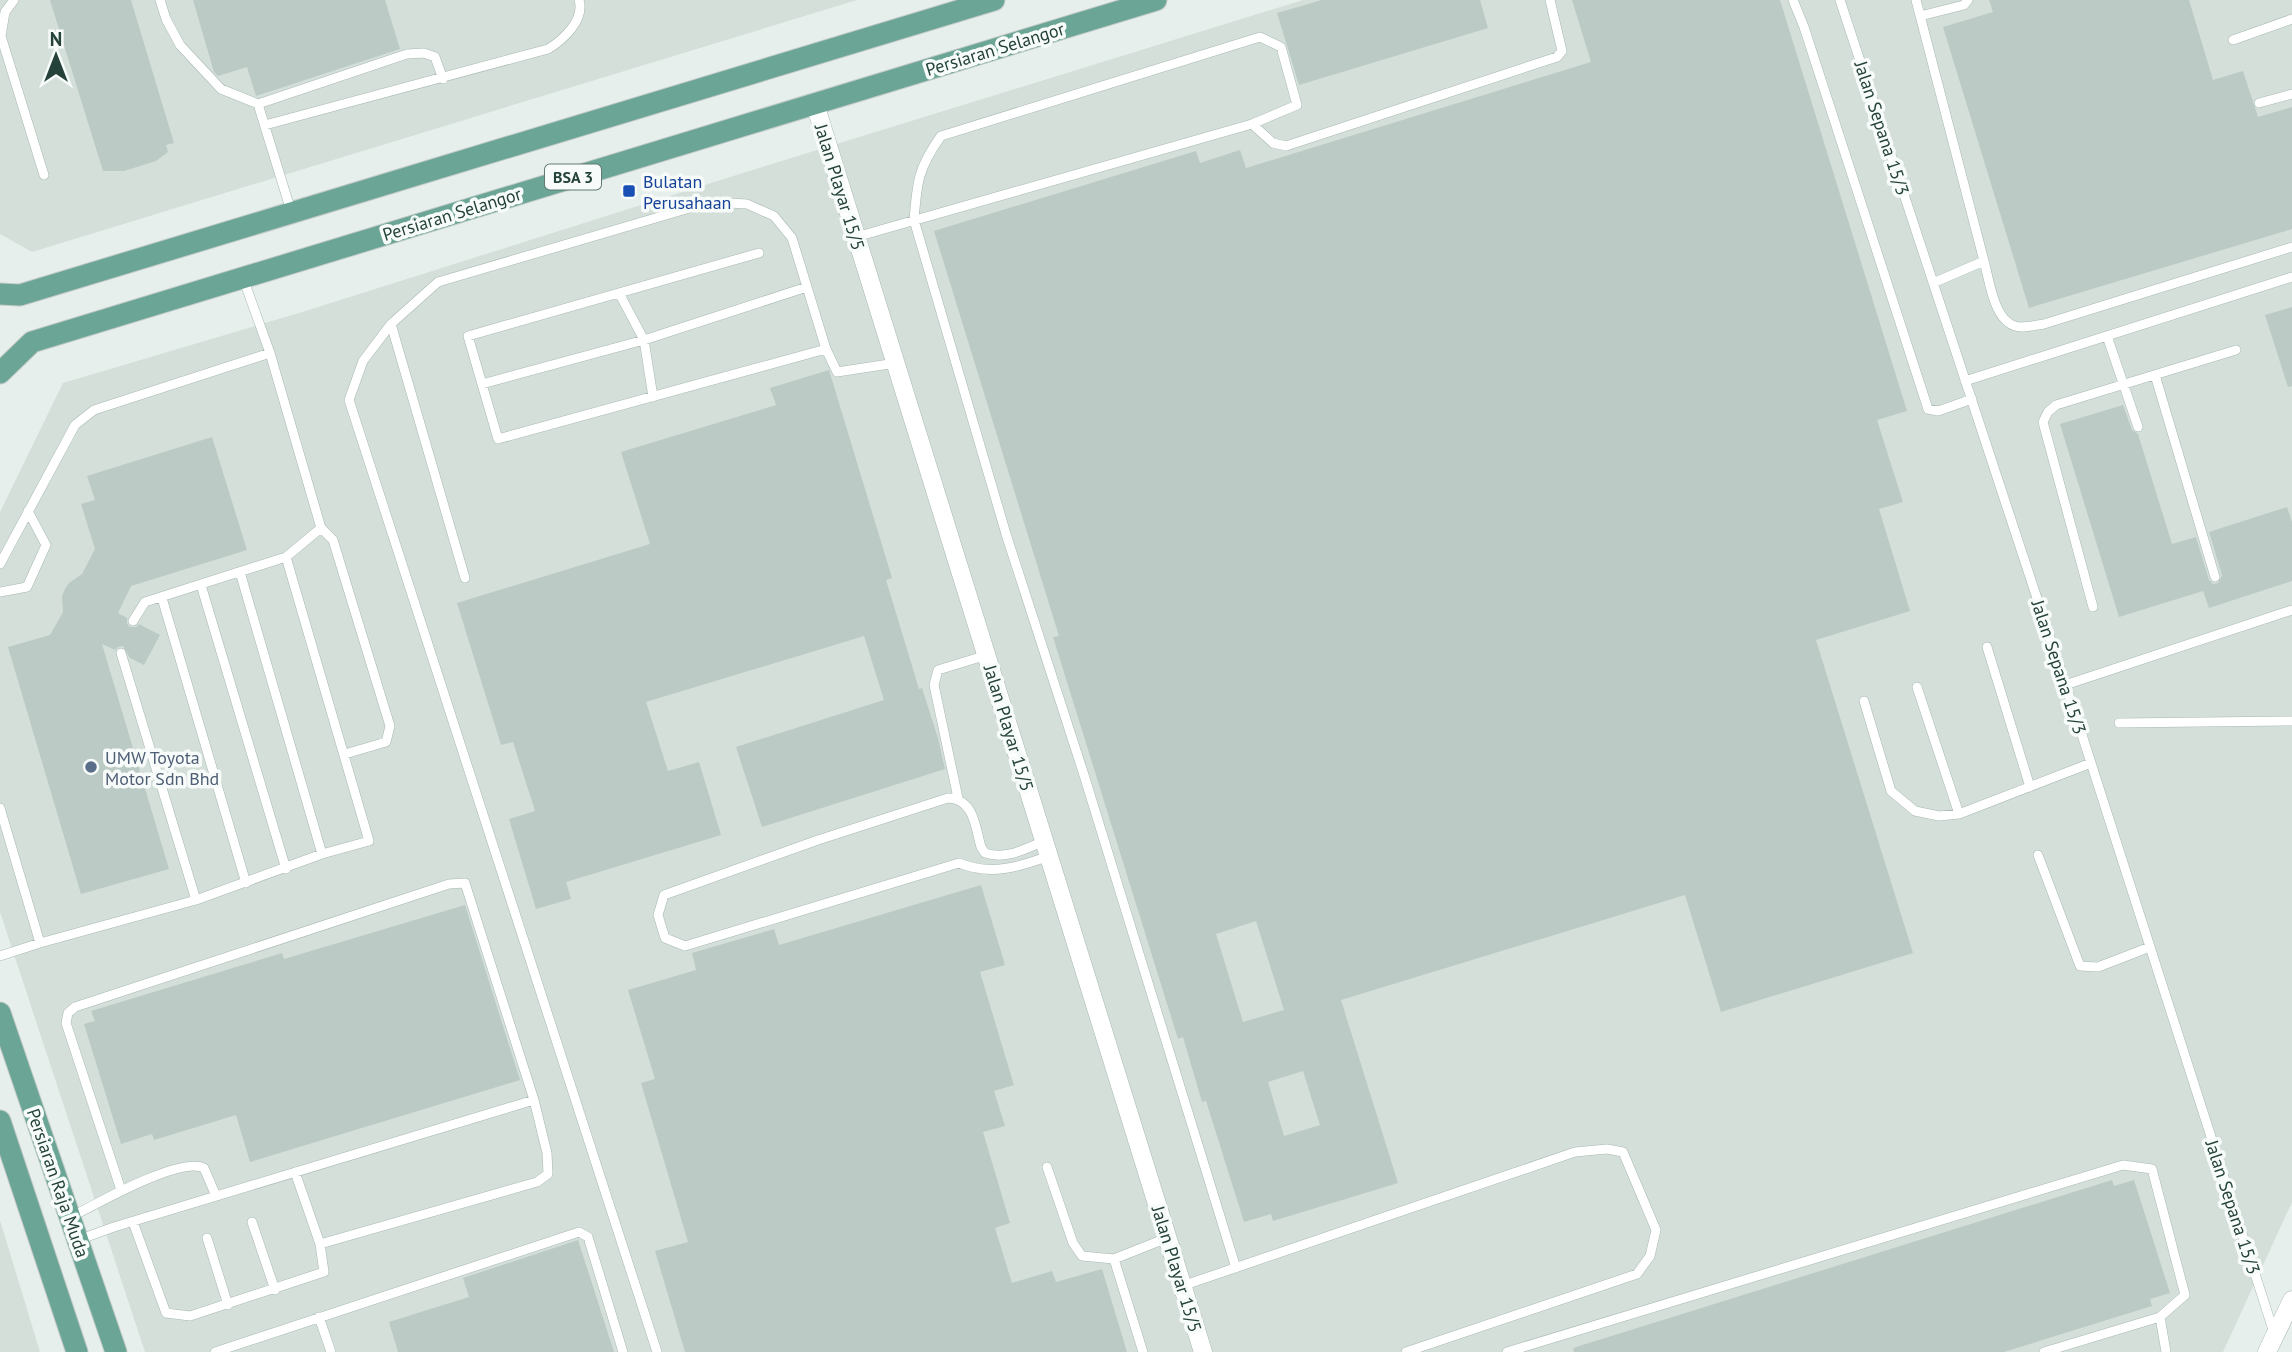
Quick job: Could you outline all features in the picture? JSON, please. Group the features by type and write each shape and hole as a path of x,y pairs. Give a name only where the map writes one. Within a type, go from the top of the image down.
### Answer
{"main road":[{"path":"0,294 20,295 994,0"},
{"name":"Persiaran Selangor","path":"0,373 32,342 1156,0"},
{"name":"Persiaran Raja Muda","path":"0,1013 116,1352"},
{"name":"Persiaran Raja Muda","path":"0,1121 3,1143 77,1352"}],"street":[{"name":"Jalan Playar 15/5","path":"815,104 1203,1352"},
{"path":"2271,1344 2292,1300"}],"lane":[{"path":"14,0 5,12 1,36 44,175"},
{"path":"160,0 166,19 180,45 221,89 258,103 407,54 424,53 435,57 443,79"},
{"path":"265,125 548,49 563,40 575,22 581,6 579,0"},
{"path":"1252,124 1273,143 1286,146 1557,57 1562,51 1550,0"},
{"path":"1793,0 1928,409 1938,411 1972,399"},
{"name":"Jalan Sepana 15/3","path":"1840,0 2091,763 2271,1344"},
{"path":"1916,0 1984,261 2000,316 2009,324 2021,327 2044,324 2292,247"},
{"path":"1920,16 1964,5 1968,0"},
{"path":"2233,40 2292,19"},
{"path":"856,237 914,220 1252,124 1297,105 1280,47 1260,37 941,136 925,159 917,185 914,220 1006,534 1084,775 1236,1268"},
{"path":"2259,103 2292,94"},
{"path":"258,103 292,213"},
{"path":"657,1352 349,400 363,361 391,324 438,282 710,202 747,204 774,216 792,238 825,349 837,372 896,363"},
{"path":"759,253 468,336 498,439 825,349"},
{"path":"1933,283 1984,261"},
{"path":"1965,381 2292,277"},
{"path":"243,278 270,353 321,528 332,540 390,726 386,742 345,754"},
{"path":"482,384 645,340 807,287"},
{"path":"619,293 645,340 653,397"},
{"path":"391,324 465,578"},
{"path":"2107,336 2138,427"},
{"path":"2093,607 2043,422 2048,412 2056,405 2236,350"},
{"path":"0,564 75,425 94,410 270,353"},
{"path":"2155,375 2215,577"},
{"path":"0,592 27,587 46,545 28,511"},
{"path":"133,621 145,601 162,598 286,557 321,528"},
{"path":"0,957 40,943 197,900 322,854 369,841 286,557"},
{"path":"240,572 322,854"},
{"path":"201,585 286,869"},
{"path":"162,598 246,883"},
{"path":"2065,685 2292,610"},
{"path":"1987,647 2030,786"},
{"path":"121,653 197,900"},
{"path":"987,655 938,670 934,685 958,798 969,807 985,853 999,856 1047,848"},
{"path":"1917,687 1959,814"},
{"path":"1864,701 1891,791 1915,811 1938,816 1959,814 2091,763"},
{"path":"2119,723 2292,721"},
{"path":"958,798 948,798 818,840 664,895 658,915 665,937 685,946 959,863 981,869 1014,869 1047,848"},
{"path":"0,808 40,943"},
{"path":"2038,855 2080,966 2098,967 2150,947"},
{"path":"121,1190 66,1023 68,1013 75,1007 449,884 465,883 534,1100 547,1153 548,1174 537,1182 320,1244"},
{"path":"78,1241 216,1196 534,1100"},
{"path":"1182,1286 1575,1152 1607,1149 1623,1152 1656,1230 1650,1256 1637,1274 1406,1352"},
{"path":"70,1218 121,1190 187,1165 204,1168 216,1196"},
{"path":"1507,1352 2123,1165 2152,1169 2185,1295 2160,1317 2044,1352"},
{"path":"1047,1167 1073,1243 1082,1256 1114,1259 1167,1238"},
{"path":"133,1222 166,1313 190,1316 228,1305 324,1272 320,1244 295,1172"},
{"path":"252,1222 275,1290"},
{"path":"215,1352 579,1232 588,1237 623,1352"},
{"path":"207,1238 228,1305"},
{"path":"1114,1259 1143,1352"},
{"path":"319,1317 331,1352"},
{"path":"2160,1317 2166,1352"}],"shaded area":[{"path":"0,0 857,0 32,252 0,234"},
{"path":"1303,0 2292,0 2292,1202 2223,1352 145,1352 0,912 0,512 63,383 299,313"},
{"path":"0,1220 40,1352 0,1352"}],"building":[{"path":"50,0 131,0 174,143 166,145 168,152 156,161 124,171 103,171"},
{"path":"193,0 385,0 400,49 256,96 247,67 218,76 214,72"},
{"path":"1322,0 1480,0 1488,28 1299,85 1277,13"},
{"path":"1572,0 1780,0 1907,411 1877,420 1903,502 1879,509 1910,611 1816,640 1913,953 1721,1012 1685,895 1341,1000 1398,1183 1273,1221 1271,1214 1244,1222 1206,1101 1202,1102 1183,1037 1178,1039 1053,637 1059,636 934,231 1196,151 1200,163 1240,150 1246,168 1591,62","holes":["1256,921 1284,1010 1243,1022 1216,934","1303,1071 1320,1125 1284,1136 1268,1082"]},
{"path":"1989,0 2189,0 2213,80 2243,71 2258,117 2292,107 2292,229 2029,308 1943,27 1993,12"},
{"path":"2292,307 2292,386 2288,387 2265,315"},
{"path":"829,370 892,578 886,580 919,689 922,688 938,738 945,769 762,827 736,747 884,700 864,636 646,702 668,771 699,762 721,835 566,882 571,899 536,909 509,819 535,811 513,742 501,745 457,603 650,544 621,452 776,405 770,388"},
{"path":"2123,405 2132,430 2138,434 2172,544 2196,537 2209,580 2213,584 2218,583 2222,575 2209,532 2287,507 2292,522 2292,581 2209,608 2203,591 2119,617 2060,424"},
{"name":"UMW Toyota Motor Sdn Bhd","path":"212,437 247,550 131,586 118,613 127,618 130,627 139,624 160,635 144,665 130,658 123,646 115,650 102,644 169,869 81,894 8,647 50,635 63,612 62,596 65,589 82,574 95,549 81,504 95,500 87,476"},
{"path":"981,885 1005,965 980,972 1014,1085 994,1091 1005,1126 983,1132 1010,1223 995,1228 1012,1283 1052,1271 1056,1282 1102,1269 1127,1352 685,1352 655,1251 688,1242 641,1083 655,1079 628,990 696,970 692,953 774,929 779,945"},
{"path":"465,905 520,1080 250,1162 236,1115 154,1140 152,1134 121,1144 84,1024 95,1021 91,1011 282,953 284,959"},
{"path":"2112,1180 2114,1186 2134,1180 2170,1293 2150,1299 2152,1306 2004,1352 1574,1352 1573,1348"},
{"path":"578,1240 614,1352 398,1352 389,1322 469,1297 463,1278"}],"place":[{"name":"Bulatan Perusahaan","path":"629,191"},
{"name":"UMW Toyota Motor Sdn Bhd","path":"91,767"}]}
